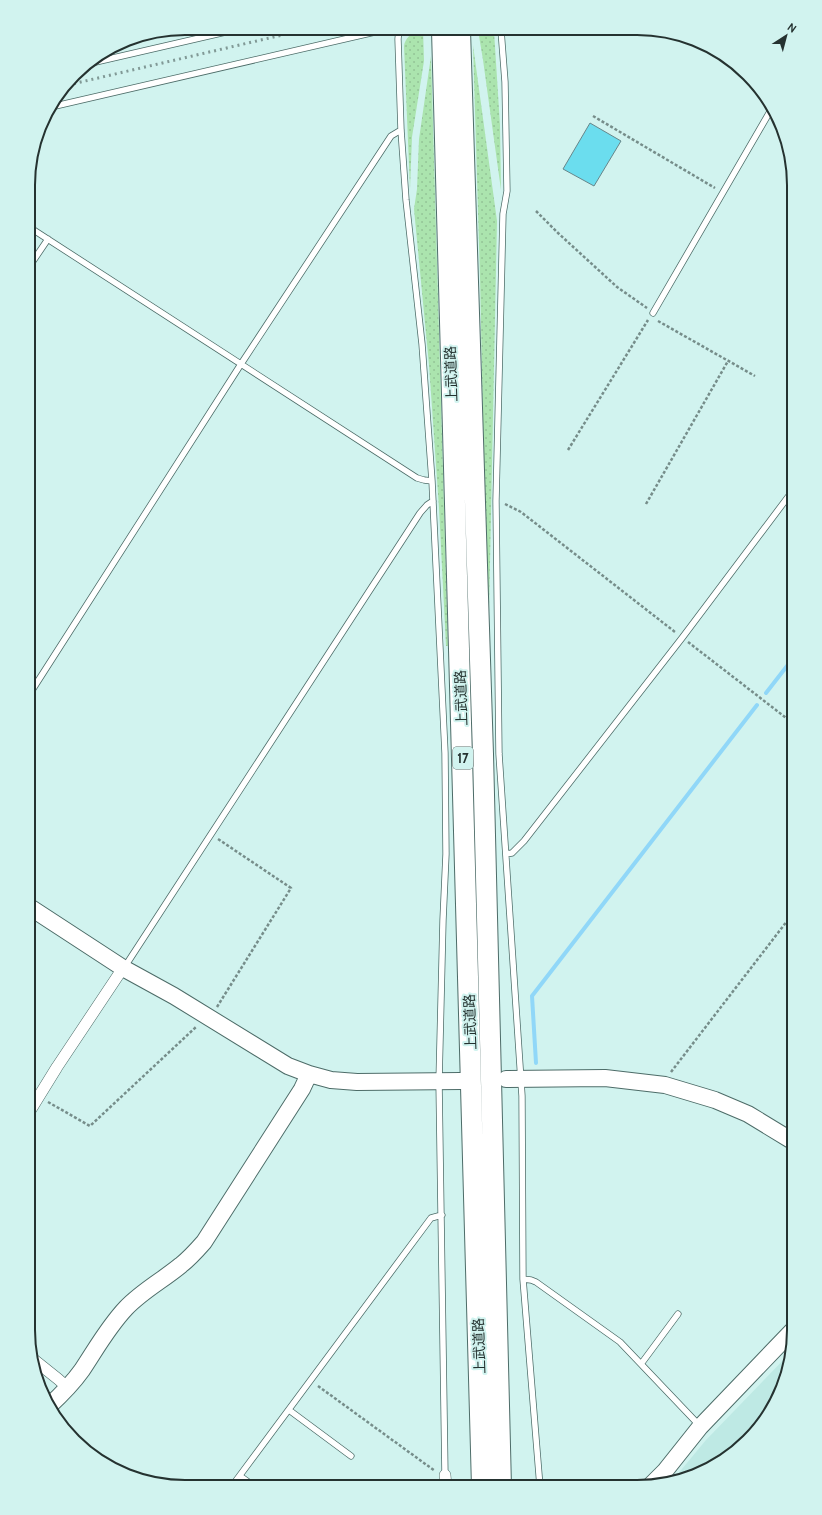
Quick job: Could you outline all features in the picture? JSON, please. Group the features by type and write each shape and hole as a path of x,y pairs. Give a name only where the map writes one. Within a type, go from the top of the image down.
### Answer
{"highway":[{"name":"上武道路","path":"442,35 454,753 480,1391 482,1480"},
{"name":"上武道路","path":"460,35 491,754 501,1480"},
{"path":"499,1378 512,1480"},
{"path":"476,1480 480,1391"}],"street":[{"path":"35,911 124,968 191,1006 288,1066 331,1080 357,1082 460,1081"},
{"path":"35,1103 57,1067 124,968"},
{"path":"54,1402 68,1388 83,1369 98,1343 125,1309 135,1299 180,1266 194,1254 204,1242 302,1089 309,1074"},
{"path":"514,1078 606,1078 665,1085 715,1100 748,1114 787,1138"},
{"path":"657,1479 665,1472 700,1427 787,1336"},
{"path":"39,1364 68,1388"},
{"path":"445,1474 446,1480"}],"lane":[{"path":"101,61 213,35"},
{"path":"58,105 362,35"},
{"path":"398,35 401,130 406,200 422,344 433,501 454,753 446,854 439,1082 445,1474"},
{"path":"501,35 505,82 507,191 503,214 491,754 506,854 523,1279 539,1480"},
{"path":"653,313 769,114"},
{"path":"35,686 391,136 401,130"},
{"path":"35,231 417,478 432,481"},
{"path":"35,258 48,239"},
{"path":"506,854 512,852 524,842 682,638 787,498"},
{"path":"124,968 420,513 433,501"},
{"path":"237,1480 431,1218 442,1215"},
{"path":"523,1279 536,1282 611,1336 641,1364 700,1427"},
{"path":"641,1364 678,1314"},
{"path":"289,1410 351,1456"},
{"path":"240,1476 246,1480"}],"path":[{"path":"594,116 723,192"},
{"path":"536,211 617,287 653,313 656,320 755,376"},
{"path":"568,450 653,313"},
{"path":"646,504 728,361"},
{"path":"496,501 511,506 521,512 787,719"},
{"path":"665,1085 670,1074 787,921"},
{"path":"311,1381 433,1471 445,1474"}],"shaded area":[{"path":"784,1359 776,1387 767,1405 750,1429 736,1443 720,1455 694,1469 677,1475 706,1440"}],"green space":[{"path":"423,35 424,61 412,137 410,189 404,46 409,36"},
{"path":"479,35 494,35 500,125 501,190"},
{"path":"473,45 497,221 488,662 480,277"},
{"path":"431,56 448,646 446,646 439,508 429,365 414,209 417,189 419,139"}],"building":[{"path":"590,123 621,141 594,186 563,169"}],"waterway":[{"path":"766,693 787,666"},
{"path":"536,1063 532,996 757,705"}],"railway":[{"path":"75,83 282,35"}]}
